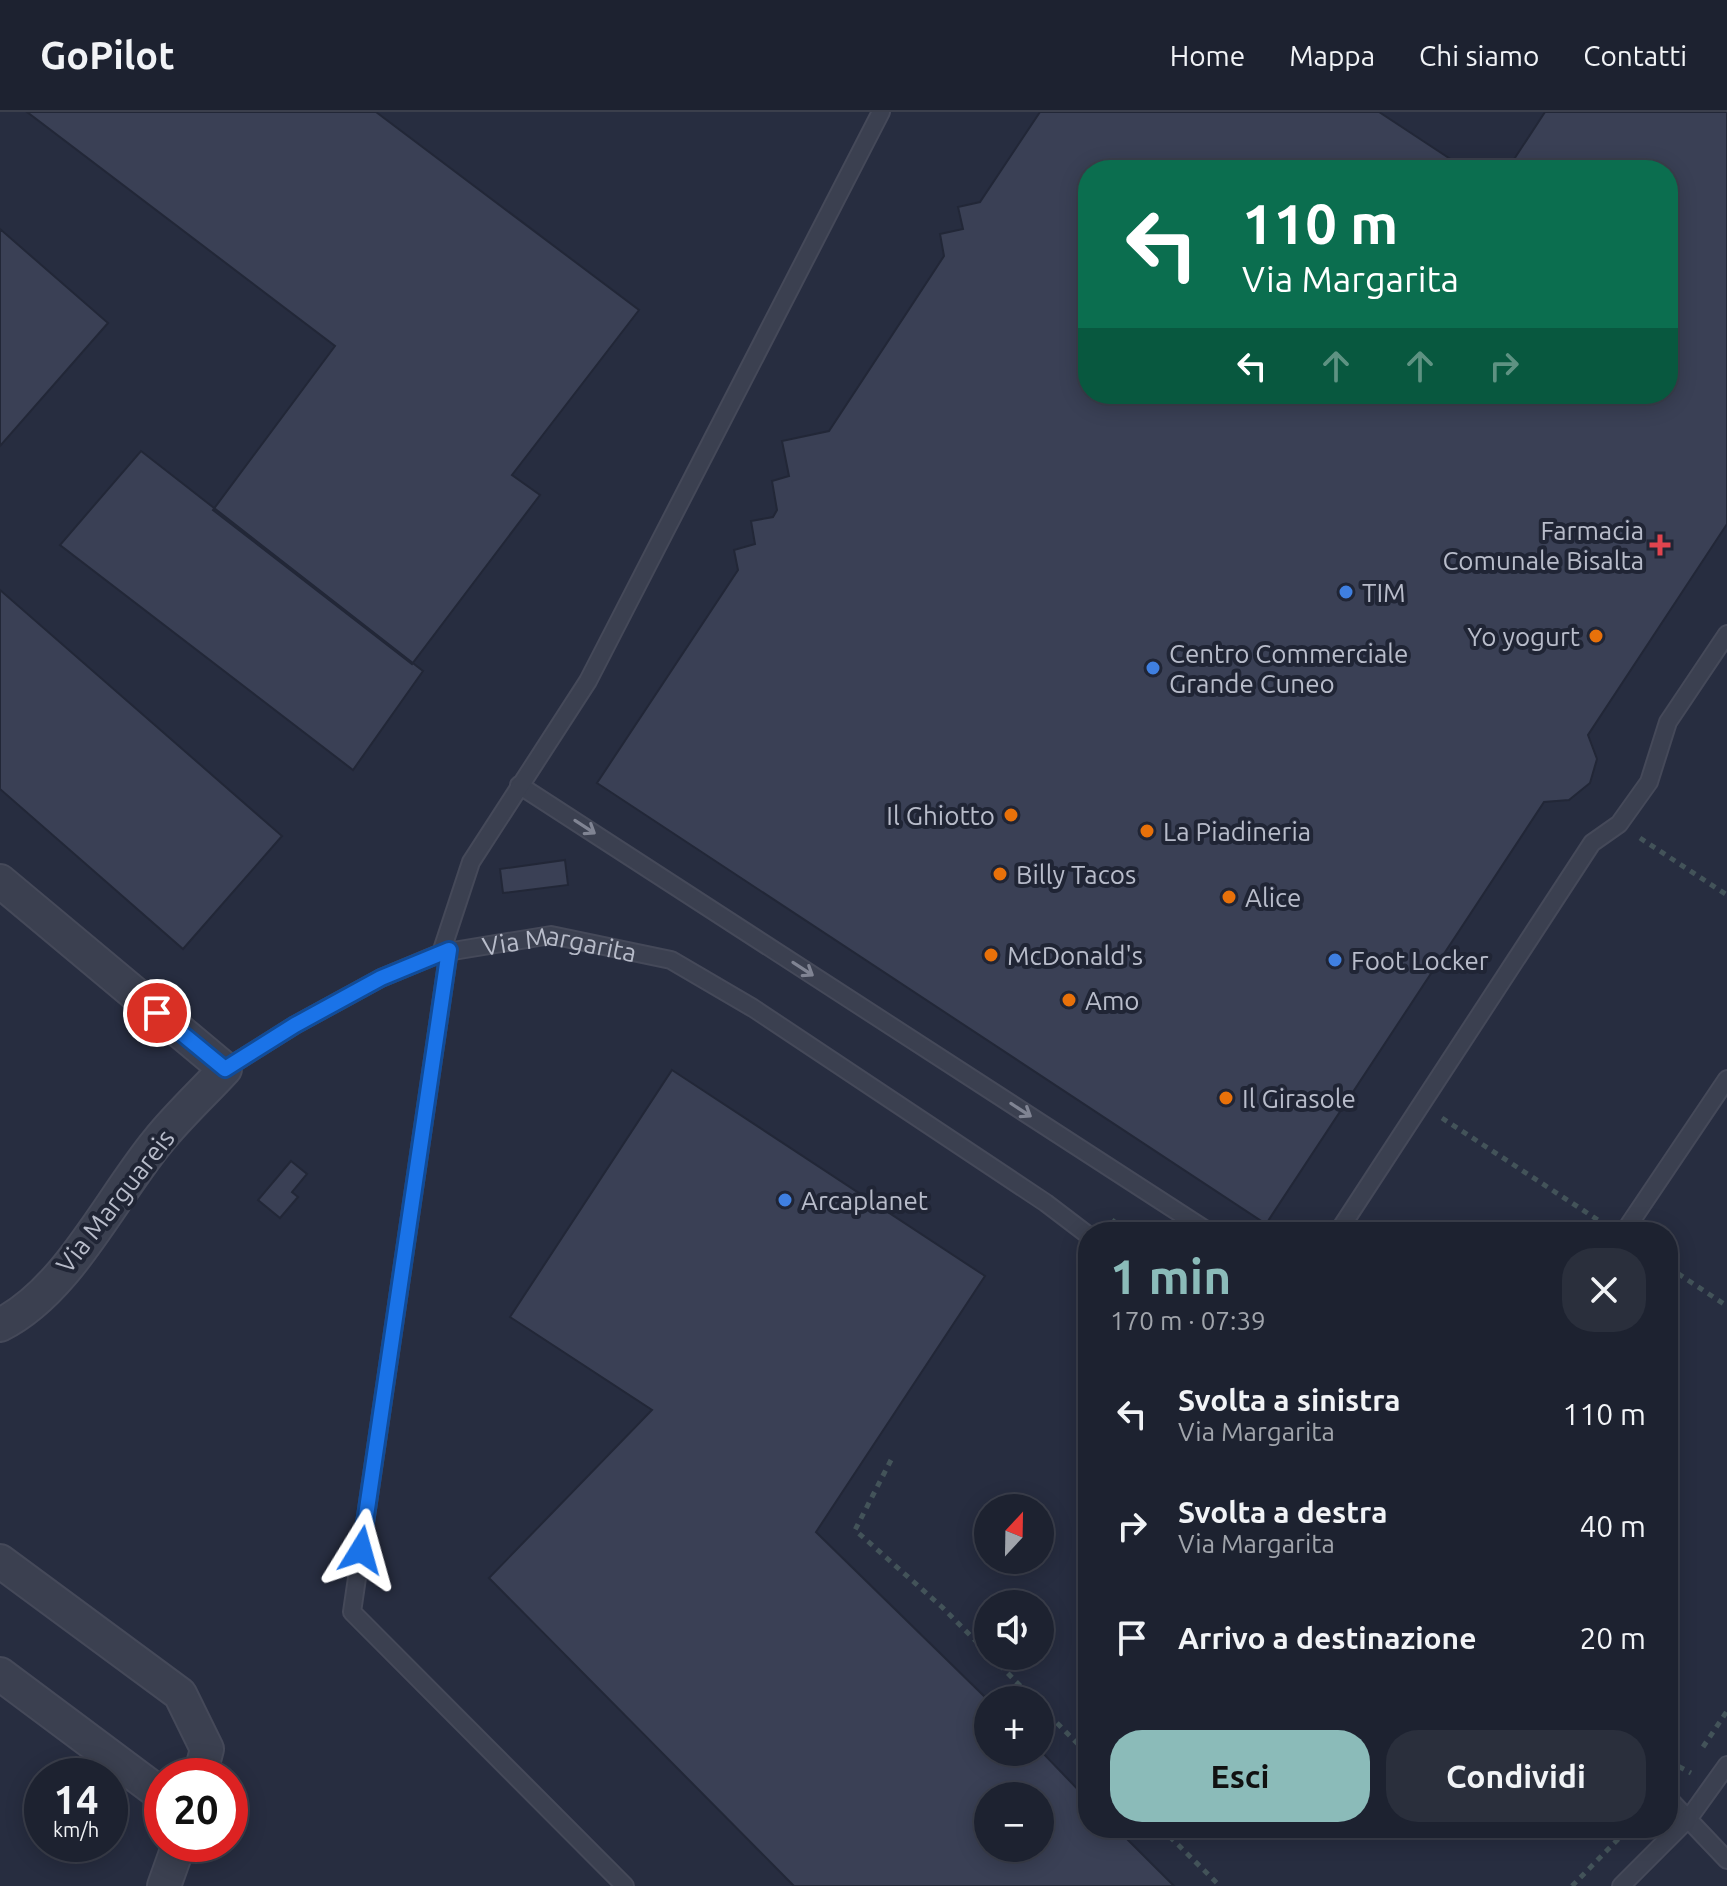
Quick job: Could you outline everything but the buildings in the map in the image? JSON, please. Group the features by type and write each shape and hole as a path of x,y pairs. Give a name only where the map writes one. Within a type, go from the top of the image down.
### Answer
{"street":[{"path":"0,881 225,1069"},
{"name":"Via Marguareis","path":"0,1325 30,1307 78,1253 158,1141 225,1069"},
{"path":"0,1561 180,1694 207,1749 205,1758"},
{"path":"0,1674 144,1782"},
{"path":"164,1886 173,1862"}],"lane":[{"path":"625,1886 352,1612 445,951 471,862 588,681 881,112"},
{"path":"1344,1222 1592,843 1619,824 1649,782 1668,722 1727,634"},
{"path":"519,785 1194,1222"},
{"name":"Via Margarita","path":"225,1069 295,1025 381,978 445,951 551,935 671,960 766,1016 1078,1227"},
{"path":"1631,1222 1727,1079"},
{"path":"1678,1829 1727,1765"},
{"path":"1678,1808 1727,1860"},
{"path":"1621,1886 1669,1838"}],"path":[{"path":"1619,824 1727,895"},
{"path":"1421,1104 1601,1222"},
{"path":"1678,1274 1727,1306"},
{"path":"891,1460 855,1530 974,1640"},
{"path":"1004,1670 1020,1686"},
{"path":"1054,1720 1078,1744"},
{"path":"1171,1838 1220,1886"},
{"path":"1572,1886 1619,1838"}],"place":[{"name":"Farmacia Comunale Bisalta","path":"1660,545"},
{"name":"TIM","path":"1346,592"},
{"name":"Yo yogurt","path":"1596,636"},
{"name":"Centro Commerciale Grande Cuneo","path":"1153,668"},
{"name":"Il Ghiotto","path":"1011,815"},
{"name":"La Piadineria","path":"1147,831"},
{"name":"Billy Tacos","path":"1000,874"},
{"name":"Alice","path":"1229,897"},
{"name":"McDonald's","path":"991,955"},
{"name":"Foot Locker","path":"1335,960"},
{"name":"Amo","path":"1069,1000"},
{"name":"Il Girasole","path":"1226,1098"},
{"name":"Arcaplanet","path":"785,1200"}],"route":[{"path":"157,1013 225,1069 295,1025 381,978 449,950 361,1550"}]}
